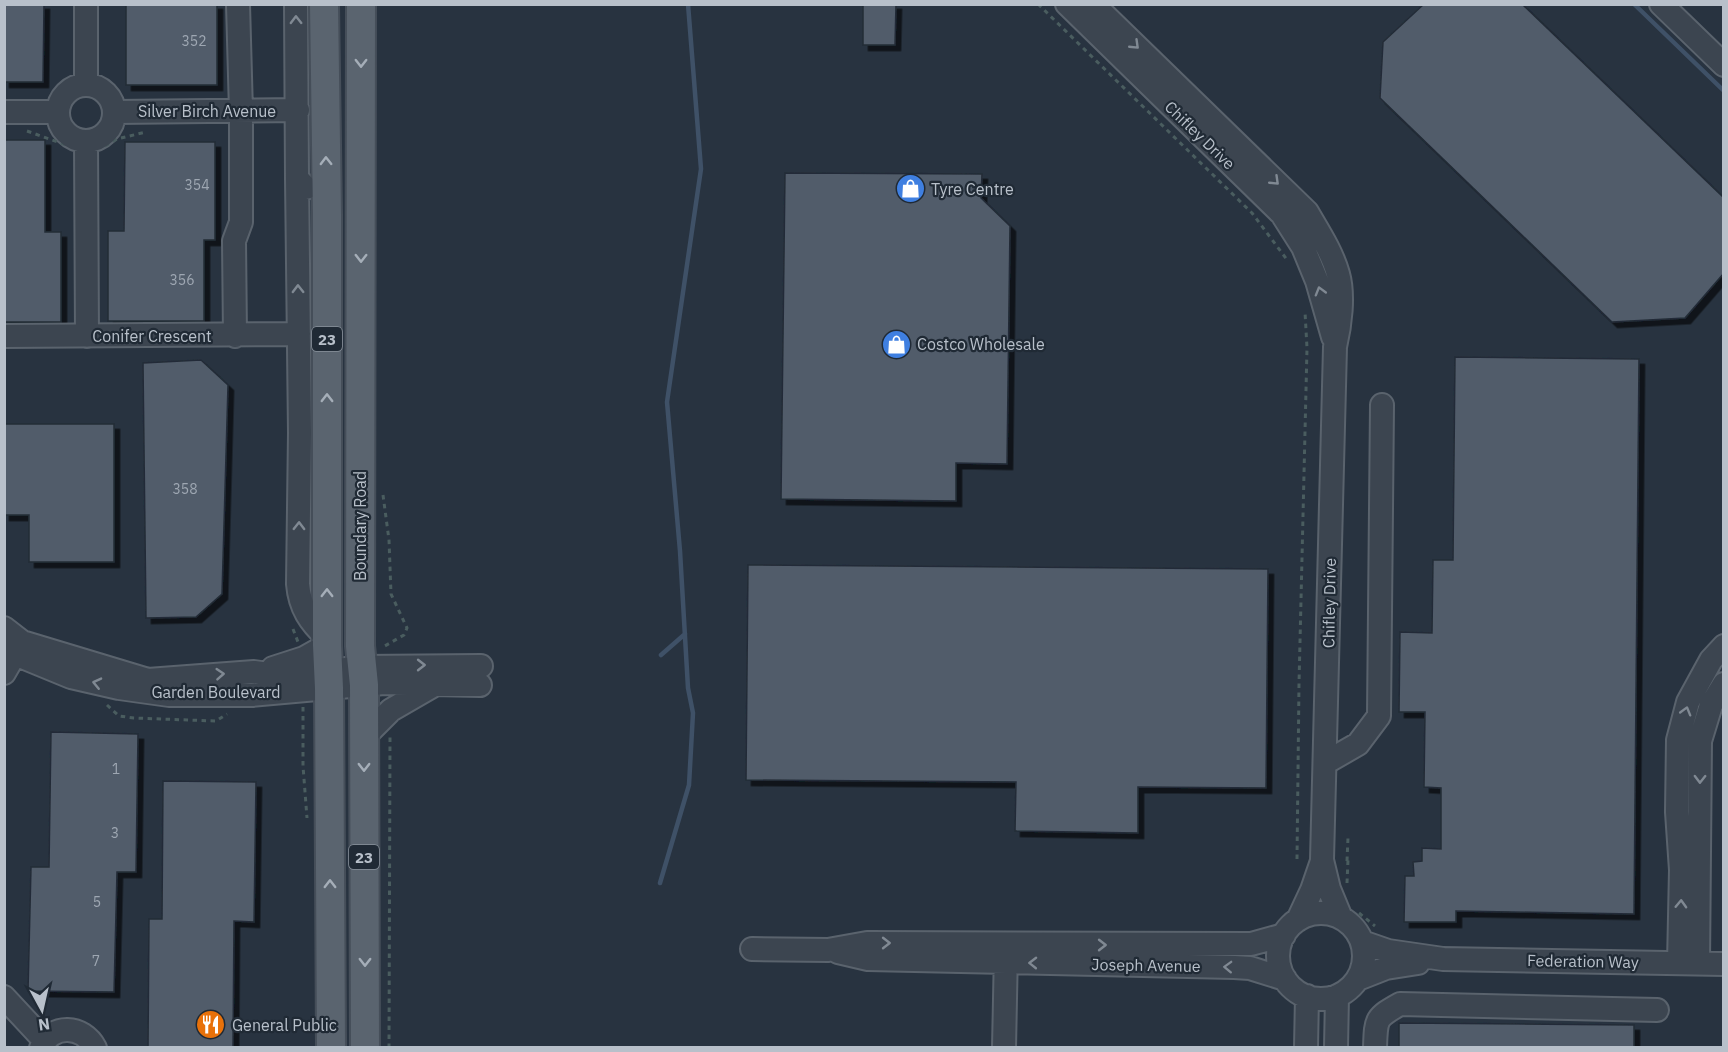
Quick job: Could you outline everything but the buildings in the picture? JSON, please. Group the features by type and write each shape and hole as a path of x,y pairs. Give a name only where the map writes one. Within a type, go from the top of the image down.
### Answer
{"main road":[{"name":"Boundary Road","path":"361,4 360,646 370,672 364,737 365,1047"},
{"name":"Boundary Road","path":"324,15 327,215 320,647 330,1047"}],"street":[{"path":"86,4 86,84"},
{"path":"235,336 234,241 241,222 238,4"},
{"path":"254,672 284,666 320,647 302,603 298,584 299,334 296,4"},
{"name":"Chifley Drive","path":"1067,4 1282,214 1303,246 1317,281 1335,347"},
{"name":"Chifley Drive","path":"1093,4 1307,212 1326,244 1339,275 1341,321 1335,347 1322,860 1329,889 1348,913"},
{"path":"1661,4 1724,65"},
{"path":"297,64 324,15"},
{"path":"86,84 103,89 113,103 115,112 110,129 86,145 63,129 58,112 63,95 70,89 86,84"},
{"name":"Silver Birch Avenue","path":"115,112 298,110"},
{"path":"4,112 58,112"},
{"path":"86,145 87,336"},
{"path":"297,178 327,215"},
{"name":"Conifer Crescent","path":"4,336 35,329 87,336 299,334"},
{"path":"1325,763 1358,744 1379,716 1382,405"},
{"path":"1688,963 1677,812 1678,740 1688,702 1711,660 1724,646"},
{"name":"Garden Boulevard","path":"10,648 148,680 254,672 287,675 321,684"},
{"name":"Garden Boulevard","path":"10,648 70,676 119,688 169,695 252,695 321,684 370,672"},
{"path":"364,737 391,710 438,684 481,676 370,672"},
{"path":"370,672 438,684"},
{"path":"1688,963 1700,741 1711,705 1724,684"},
{"name":"Chifley Drive","path":"1291,927 1312,890 1322,860"},
{"path":"1348,913 1362,942 1364,954 1363,967 1358,979 1337,996 1317,998 1306,996 1294,989 1285,979 1278,957 1280,946 1291,927 1312,914 1348,913"},
{"name":"Joseph Avenue","path":"1006,953 1251,944 1291,927"},
{"name":"Federation Way","path":"1362,942 1388,951 1443,959 1724,964"},
{"name":"Joseph Avenue","path":"752,949 828,950 867,943 1250,968 1285,979"},
{"path":"1004,1047 1006,953"},
{"name":"Federation Way","path":"1358,979 1386,968 1443,959"},
{"path":"1306,996 1306,1047"},
{"path":"1336,1047 1337,996"},
{"path":"4,997 42,1044 52,1033 73,1030 83,1033 95,1047"},
{"path":"1375,1047 1376,1026 1381,1015 1400,1004 1657,1010"}],"path":[{"path":"1038,4 1252,213 1293,267"},
{"path":"24,130 72,147 86,145 98,148 117,139 147,131"},
{"path":"1297,859 1307,348 1305,308"},
{"path":"370,672 383,646 404,635 407,628 391,594 389,540 382,489"},
{"path":"4,602 4,609"},
{"path":"302,603 293,616 293,629 320,647"},
{"path":"307,827 303,766 303,709 321,684"},
{"path":"389,1047 389,744 390,735 398,724 391,710"},
{"path":"1347,883 1348,838"},
{"path":"1348,913 1360,915 1382,930"}],"waterway":[{"path":"660,883 689,785 693,713 688,688 680,551 667,402 701,169 688,4"},
{"path":"1634,4 1724,91"},
{"path":"661,655 685,634"}],"place":[{"name":"Tyre Centre","path":"910,189"},
{"name":"Costco Wholesale","path":"896,344"},
{"name":"General Public","path":"211,1025"}]}
